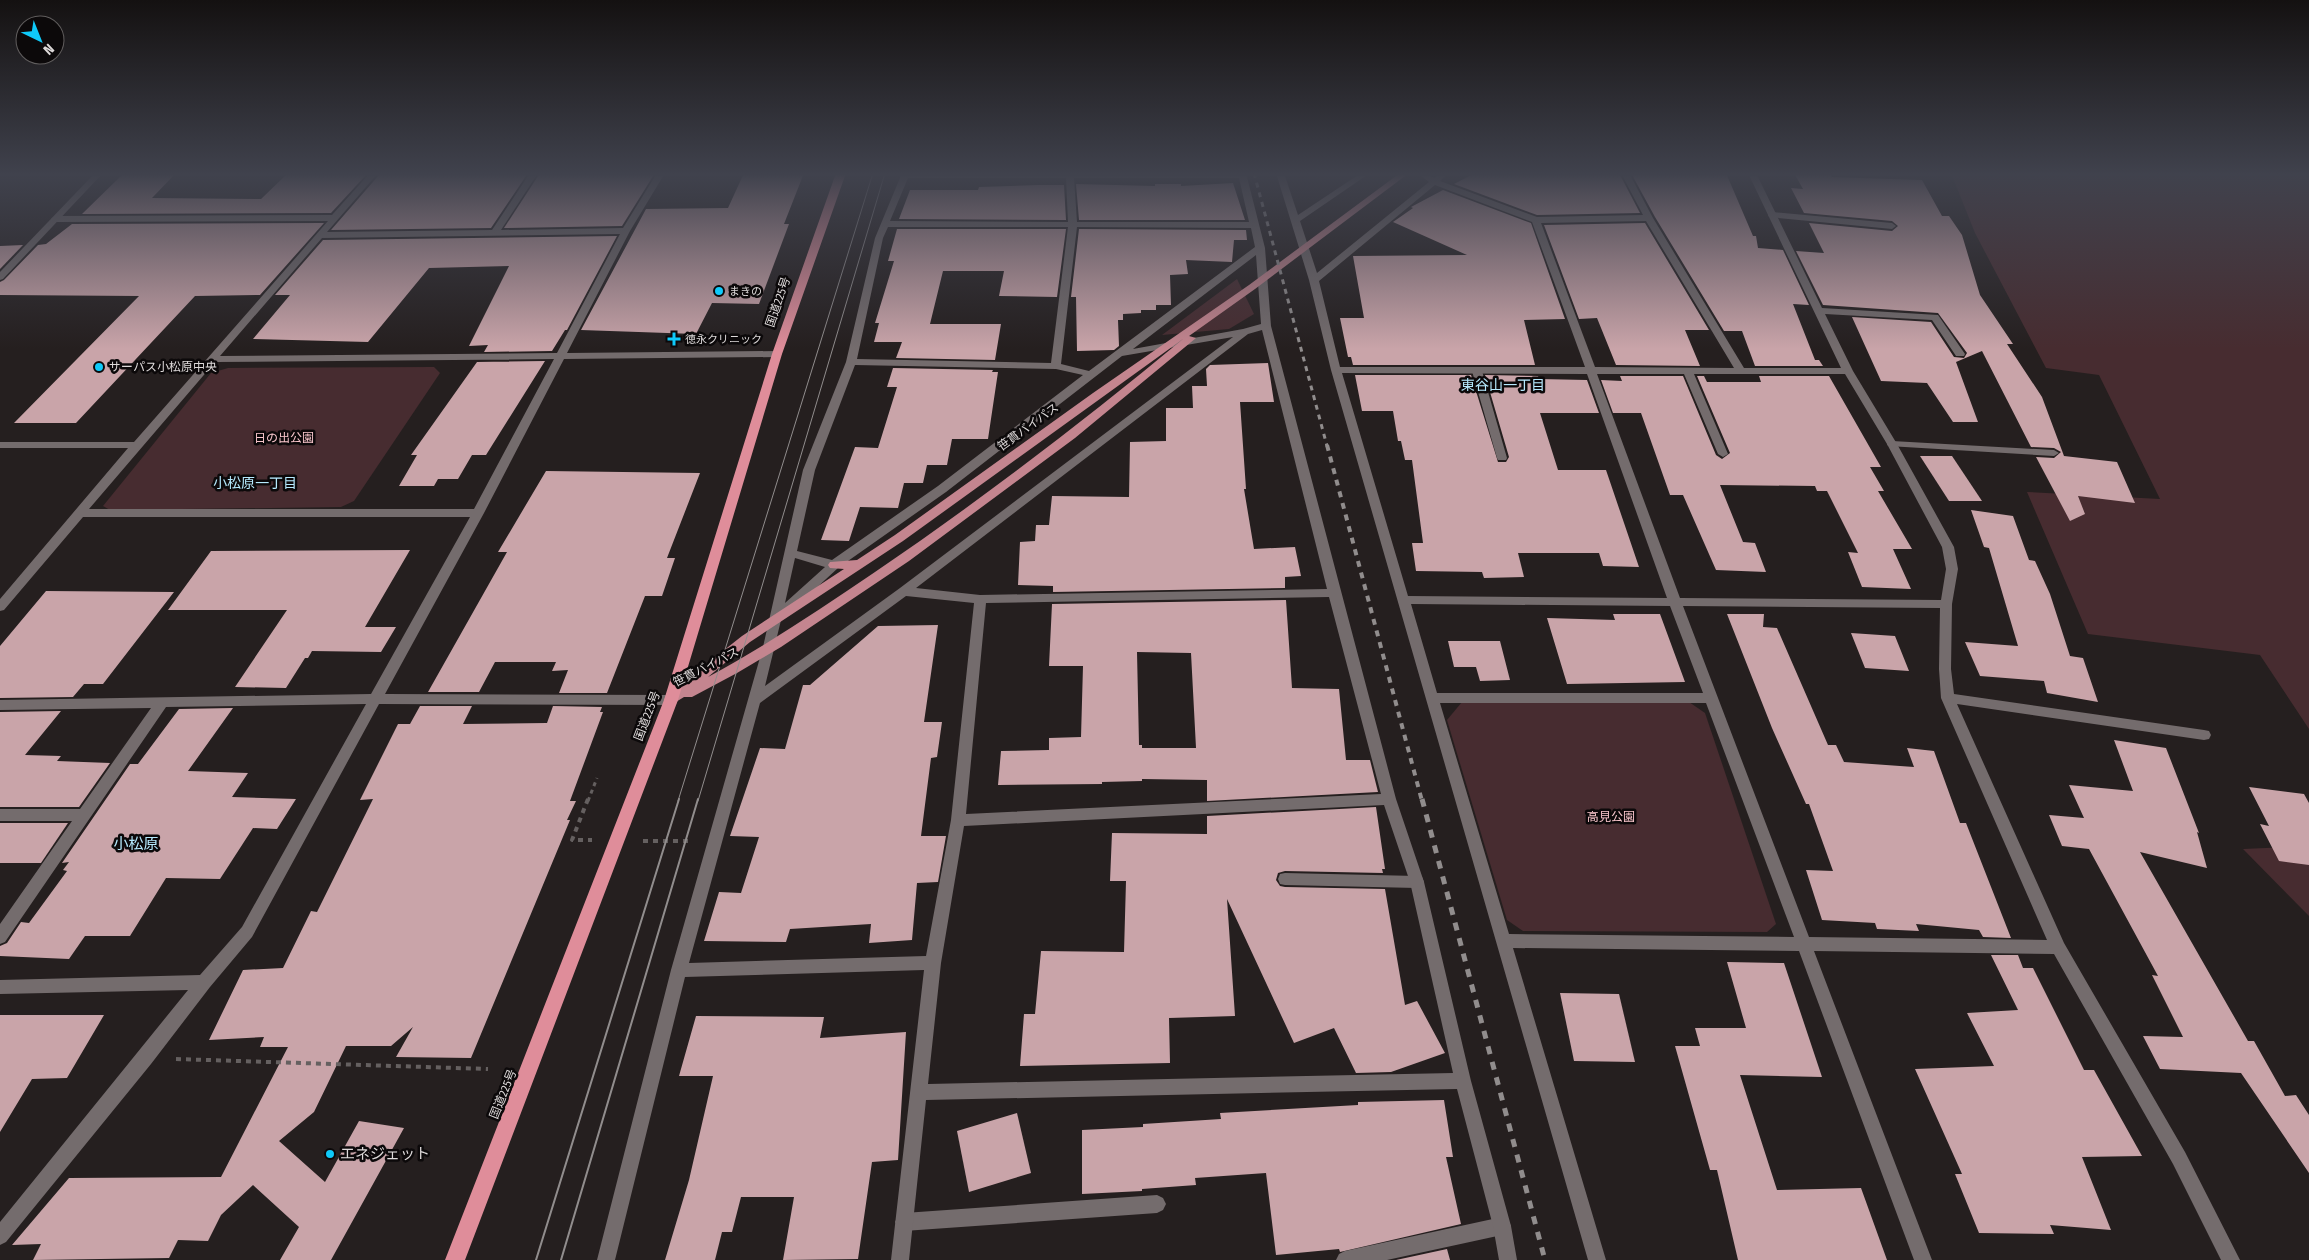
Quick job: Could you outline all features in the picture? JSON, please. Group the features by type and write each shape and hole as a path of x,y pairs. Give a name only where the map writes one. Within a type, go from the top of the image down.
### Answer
{"highway":[{"name":"国道225号","path":"455,1260 671,700 777,354 820,232"}],"main road":[{"name":"笹貫バイパス","path":"671,700 724,655 899,538 1096,395 1252,287 1326,232"},
{"name":"笹貫バイパス","path":"671,700 718,679 917,550 1104,411 1252,287"},
{"path":"834,565 858,564"}],"street":[{"path":"0,277 43,232"},
{"path":"0,607 137,445 324,232"},
{"path":"321,235 574,232"},
{"path":"0,1236 145,1058 204,982 247,932 478,513 626,232"},
{"path":"606,1260 679,970 770,647 774,620 809,470 851,362 882,232"},
{"path":"1056,366 1072,232"},
{"path":"1256,232 1260,248 1266,326 1389,799 1417,882 1463,1081 1502,1226 1508,1260"},
{"path":"1298,232 1314,280 1336,370 1597,1260"},
{"path":"1314,280 1374,232"},
{"path":"1540,232 1675,602 1923,1260"},
{"path":"1657,232 1742,371"},
{"path":"1780,232 1848,372 1892,444 1948,547 1952,569 1946,604 1944,669 1948,698 2058,947 2179,1158 2230,1260"},
{"path":"774,620 834,565 942,489 1091,374 1260,248"},
{"path":"1819,311 1935,317 1960,354"},
{"path":"1119,354 1245,332 1266,326"},
{"path":"755,700 904,591 1245,332"},
{"path":"213,359 777,354"},
{"path":"851,362 1056,366 1091,374"},
{"path":"1336,370 1848,372"},
{"path":"1477,371 1502,458"},
{"path":"1688,371 1723,454"},
{"path":"1892,444 2054,453"},
{"path":"0,445 137,445"},
{"path":"79,513 478,513"},
{"path":"791,553 834,565"},
{"path":"904,591 980,599 1334,593"},
{"path":"900,1260 933,963 958,820 980,599"},
{"path":"1404,600 1946,604"},
{"path":"1433,698 1712,698"},
{"path":"1948,698 2204,735"},
{"path":"0,705 161,704 374,699 671,700"},
{"path":"0,937 161,704"},
{"path":"958,820 1389,799"},
{"path":"0,815 85,815"},
{"path":"1286,879 1417,882"},
{"path":"1504,940 2058,947"},
{"path":"679,970 933,963"},
{"path":"0,986 204,982"},
{"path":"919,1092 1463,1081"},
{"path":"904,1222 1157,1204"},
{"path":"1345,1260 1502,1226"}],"path":[{"path":"572,840 597,778"},
{"path":"145,1058 488,1069"}],"green space":[{"path":"2309,232 2309,729 2260,655 2088,634 2027,492 2160,499 2099,375 2046,368 1975,233"},
{"path":"1237,279 1254,314 1229,329 1162,335"},
{"name":"日の出公園","path":"434,367 440,373 354,501 341,507 110,510 103,506 211,373 228,368"},
{"name":"高見公園","path":"1462,702 1689,702 1705,713 1776,924 1767,932 1523,931 1507,920 1447,720"},
{"path":"2309,846 2309,916 2243,849"}],"building":[{"path":"62,232 316,232 260,295 195,296 76,423 14,423 139,296 0,295 0,282 38,245 46,244"},
{"path":"634,232 786,232 759,304 712,303 696,334 581,330"},
{"path":"896,232 1066,232 1057,297 999,296 1004,271 943,271 930,324 1001,324 995,360 896,358 902,342 874,342 879,323 875,323 894,261 888,261"},
{"path":"1079,232 1246,232 1247,240 1234,240 1232,262 1186,260 1188,274 1170,275 1171,305 1156,305 1156,310 1141,310 1141,313 1123,314 1123,320 1118,320 1119,346 1114,350 1077,351 1076,297 1071,297"},
{"path":"1415,232 1534,232 1565,319 1524,320 1535,365 1353,365 1351,357 1348,357 1340,318 1364,318 1353,256 1467,255"},
{"path":"1547,232 1650,232 1709,330 1685,330 1700,366 1616,365 1597,318 1579,319"},
{"path":"1664,232 1751,232 1753,236 1756,236 1758,248 1783,250 1809,305 1793,304 1815,360 1819,360 1823,366 1755,366 1742,331 1724,331"},
{"path":"1813,232 1960,232 1980,295 2013,344 2007,344 2042,397 2064,456 2117,462 2135,503 2078,496 2085,514 2070,521 2036,457 2054,458 2061,452 2054,448 2031,447 1982,351 1956,362 1978,422 1953,422 1927,383 1881,381 1852,317 1931,322 1954,357 1964,358 1967,353 1938,313 1823,305 1796,251 1824,253"},
{"path":"617,236 567,330 565,330 552,351 484,352 488,345 469,346 509,266 429,268 368,342 253,339 290,295 275,295 323,240"},
{"path":"23,245 0,269 0,246"},
{"path":"545,361 486,455 472,455 458,479 438,479 434,486 399,486 417,455 411,455 477,362"},
{"path":"1268,363 1274,402 1240,402 1246,489 1244,489 1254,549 1295,547 1301,576 1285,577 1285,588 1053,592 1053,586 1018,585 1020,542 1035,541 1036,525 1049,525 1052,496 1129,497 1130,442 1166,441 1166,408 1193,408 1192,386 1207,386 1206,369 1210,365"},
{"path":"893,368 993,370 992,372 998,372 988,439 952,439 947,465 927,465 923,483 904,483 898,508 860,507 849,541 821,540 855,447 878,448 897,387 887,387"},
{"path":"1355,375 1471,375 1498,462 1506,462 1509,457 1485,375 1538,376 1539,379 1587,380 1599,413 1540,413 1558,470 1606,470 1639,567 1603,566 1599,553 1518,553 1524,577 1484,578 1482,572 1416,571 1412,543 1423,543 1412,460 1405,460 1401,441 1398,441 1393,411 1362,411"},
{"path":"1620,376 1683,376 1716,455 1722,459 1730,453 1697,376 1704,376 1707,382 1761,382 1759,376 1829,376 1881,467 1870,467 1884,491 1878,491 1912,549 1893,549 1911,589 1862,587 1848,552 1858,553 1827,491 1817,491 1815,486 1720,485 1743,542 1755,543 1766,572 1716,570 1683,495 1670,495 1641,413 1613,413 1601,380 1622,381"},
{"path":"1920,456 1952,456 1982,501 1949,501"},
{"path":"546,471 700,473 667,558 675,558 662,596 645,596 607,693 559,693 568,670 552,671 556,662 495,662 479,692 428,692 507,552 498,552"},
{"path":"1971,510 2013,516 2029,560 2035,561 2050,594 2070,656 2083,658 2098,702 2047,693 2044,681 1980,676 1965,642 2018,646 1989,548 1984,547"},
{"path":"410,550 365,627 396,627 381,652 312,651 308,658 305,658 286,688 235,687 287,610 168,610 211,551"},
{"path":"46,591 174,592 103,684 84,684 73,697 0,698 0,646"},
{"path":"1286,600 1292,688 1339,689 1346,760 1370,760 1378,792 1207,801 1207,780 1142,779 1142,781 1102,782 1102,784 998,785 1001,751 1049,750 1049,738 1081,737 1083,666 1049,666 1052,604","holes":["1137,652 1191,653 1196,748 1142,748 1142,745 1139,745"]},
{"path":"1613,614 1660,614 1685,682 1567,684 1547,618 1615,620"},
{"path":"1727,614 1764,614 1763,627 1777,628 1828,745 1836,745 1844,762 1914,767 1907,748 1934,751 1960,823 1966,823 2011,938 1983,937 1979,930 1916,924 1919,931 1877,929 1875,923 1822,920 1806,870 1833,871 1809,804 1806,804 1772,728"},
{"path":"938,625 924,722 942,722 937,757 931,758 921,836 946,836 938,882 917,883 912,940 869,943 871,924 790,929 786,942 704,941 719,892 741,893 759,837 730,836 760,748 785,749 803,685 810,685 878,626"},
{"path":"1851,633 1895,636 1909,671 1865,668"},
{"path":"1448,641 1500,641 1510,680 1480,681 1476,667 1454,667"},
{"path":"420,706 472,706 463,724 547,723 553,706 602,707 600,712 603,712 570,801 576,801 567,820 570,820 471,1058 396,1057 413,1027 391,1046 346,1046 314,1112 279,1141 325,1182 359,1121 404,1128 331,1260 280,1260 299,1227 253,1185 221,1215 208,1241 178,1240 169,1258 33,1260 41,1244 12,1245 69,1178 221,1177 288,1047 260,1047 264,1037 209,1040 243,970 283,968 311,911 317,912 373,799 360,800 398,724 410,724"},
{"path":"233,708 188,771 248,773 232,797 296,799 277,829 253,828 220,879 166,878 130,936 85,936 69,959 0,956 0,946 7,943 21,922 29,923 67,871 63,870 69,862 62,863 130,764 138,764 179,709"},
{"path":"61,711 25,755 61,756 57,761 110,763 79,807 0,807 0,712"},
{"path":"2114,740 2166,748 2199,833 2197,832 2207,868 2140,852 2248,1041 2254,1041 2285,1096 2296,1095 2309,1115 2309,1173 2241,1073 2160,1069 2143,1036 2183,1037 2152,975 2158,976 2089,849 2062,846 2049,815 2084,818 2069,785 2133,791"},
{"path":"2249,787 2304,794 2309,803 2309,865 2279,861 2260,824 2269,826"},
{"path":"1376,807 1385,869 1382,869 1383,873 1285,871 1278,873 1276,880 1280,886 1285,887 1385,889 1405,1005 1417,1001 1445,1053 1391,1072 1356,1073 1334,1028 1294,1043 1227,899 1235,1016 1169,1018 1170,1063 1020,1066 1024,1014 1035,1014 1041,951 1124,952 1126,881 1110,881 1112,833 1207,834 1207,816"},
{"path":"0,823 68,823 41,863 0,863"},
{"path":"1991,955 2018,955 2023,968 2033,968 2084,1070 2094,1070 2142,1156 2082,1157 2111,1230 2050,1225 2054,1234 1979,1233 1955,1174 1962,1174 1915,1069 1994,1066 1967,1013 2018,1010"},
{"path":"1727,962 1784,963 1822,1077 1740,1075 1777,1190 1861,1188 1887,1260 1738,1260 1717,1170 1710,1170 1675,1046 1700,1046 1695,1028 1746,1028"},
{"path":"1560,993 1619,994 1635,1062 1574,1061"},
{"path":"0,1015 104,1015 67,1078 32,1079 0,1132"},
{"path":"696,1016 824,1017 820,1038 906,1032 898,1160 872,1162 858,1259 783,1260 794,1197 741,1197 732,1232 722,1232 715,1260 665,1260 689,1180 713,1076 679,1076"},
{"path":"1444,1100 1453,1157 1446,1157 1461,1224 1340,1252 1339,1249 1276,1255 1266,1173 1195,1178 1196,1185 1142,1189 1142,1191 1082,1194 1082,1130 1143,1127 1143,1124 1221,1119 1220,1113 1358,1105 1358,1102"},
{"path":"1017,1113 1031,1173 969,1192 957,1131"},
{"path":"1447,1249 1450,1260 1396,1260"}],"tram line":[{"path":"678,801 855,232"},
{"path":"698,801 867,232"},
{"path":"536,1260 679,799"},
{"path":"561,1260 698,799"}],"railway":[{"path":"1270,232 1327,446"},
{"path":"1327,445 1422,801"},
{"path":"1422,799 1545,1260"}],"place":[{"name":"まきの","path":"719,291"},
{"name":"徳永クリニック","path":"674,339"},
{"name":"サーパス小松原中央","path":"99,367"},
{"name":"エネジェット","path":"330,1154"}],"district":[{"name":"東谷山一丁目","path":"1503,385"},
{"name":"小松原一丁目","path":"255,483"},
{"name":"小松原","path":"136,844"}]}
